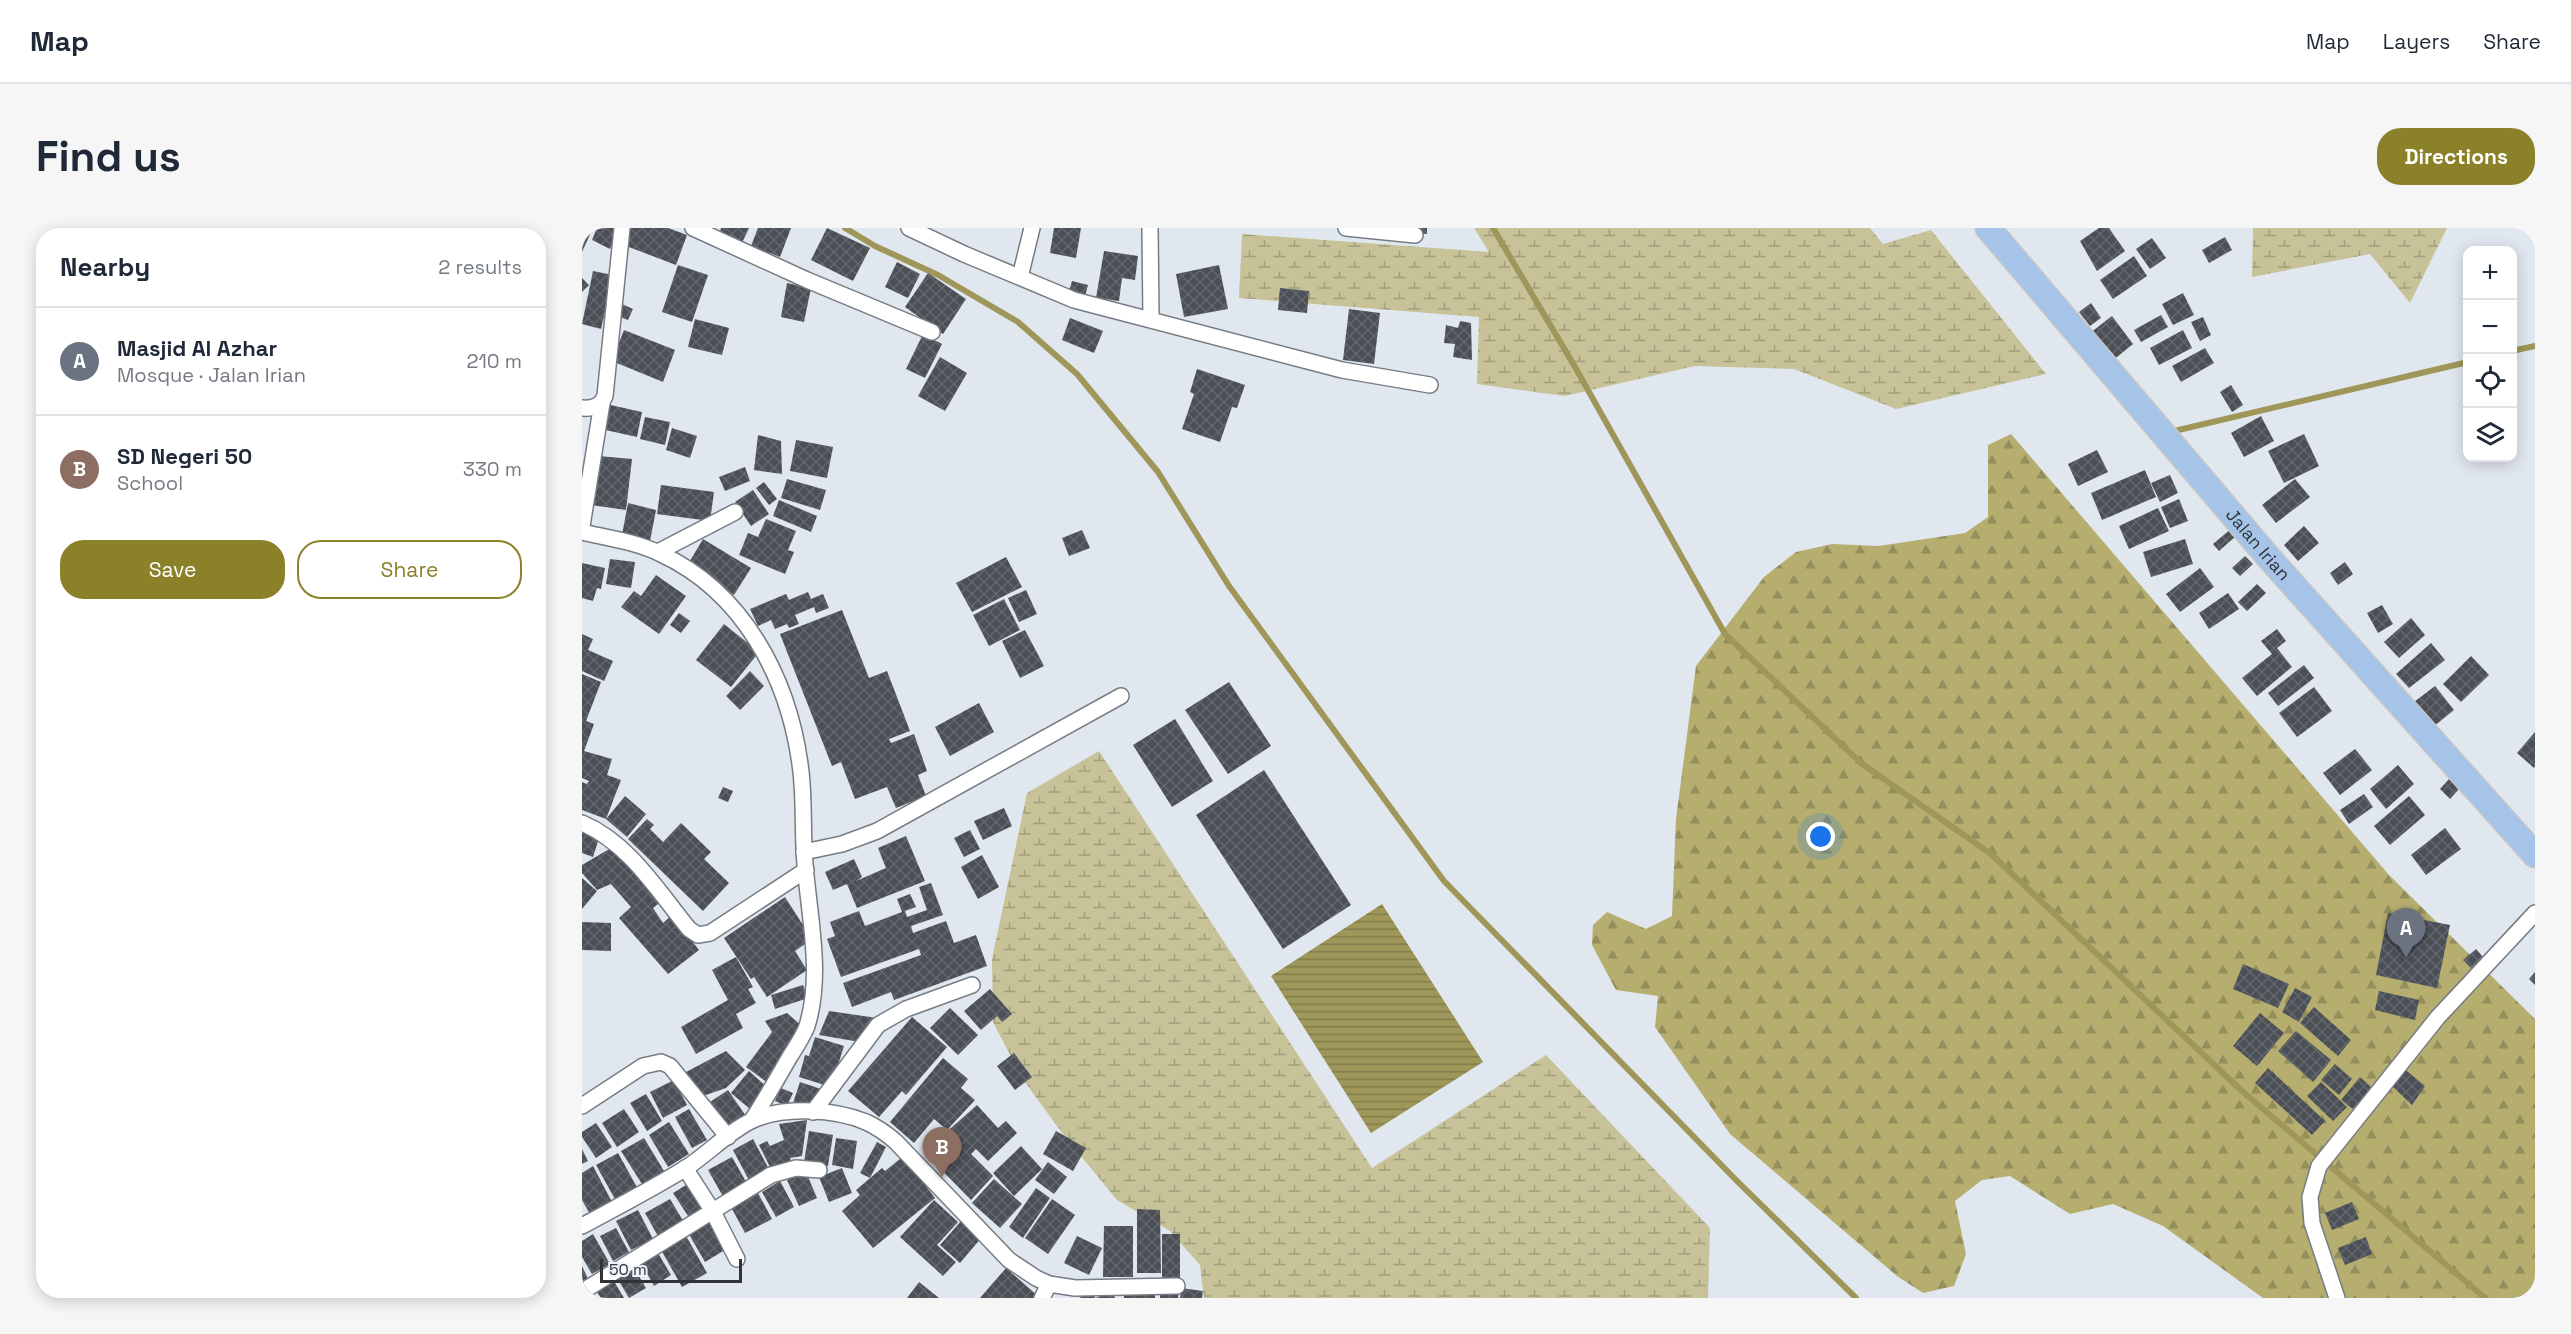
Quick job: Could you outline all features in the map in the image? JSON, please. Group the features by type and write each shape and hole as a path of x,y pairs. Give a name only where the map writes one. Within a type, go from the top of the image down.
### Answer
{"main road":[{"name":"Jalan Irian","path":"1988,228 2270,559 2535,855"}],"street":[{"path":"582,526 602,403 622,228"},
{"path":"693,228 807,280 932,332"},
{"path":"909,228 1074,300 1151,318 1342,370 1431,385"},
{"path":"1020,277 1032,228"},
{"path":"1150,228 1151,318"},
{"path":"1346,228 1415,235"},
{"path":"582,408 592,408 602,403"},
{"path":"658,552 735,512"},
{"path":"582,532 658,552 693,572 733,608 750,629 776,673 786,698 801,767 804,852 814,970 810,1013 806,1029 752,1120"},
{"path":"804,852 842,844 877,831 1121,696"},
{"path":"582,823 603,833 621,846 689,929 698,935 710,933 806,870"},
{"path":"2337,1298 2312,1223 2310,1197 2319,1166 2438,1017 2535,913"},
{"path":"813,1112 878,1025 896,1013 972,985"},
{"path":"582,1106 643,1066 662,1062 670,1066 728,1137"},
{"path":"582,1226 685,1168 752,1120 784,1113 813,1112 854,1118 879,1129 896,1142 1009,1260 1049,1284 1075,1288 1176,1286"},
{"path":"685,1168 712,1210 736,1259"},
{"path":"588,1288 712,1210 780,1172 796,1168 819,1170"},
{"path":"1042,1298 1049,1284"}],"green space":[{"path":"1474,228 1870,228 1883,244 1931,230 2046,374 1896,409 1794,369 1695,366 1565,396 1477,384 1479,317 1239,298 1242,234 1489,252"},
{"path":"2253,228 2447,228 2410,303 2370,254 2252,277"},
{"path":"2011,434 2389,875 2535,1019 2535,1298 2263,1298 2163,1226 2113,1204 2070,1214 2010,1176 1982,1180 1955,1201 1966,1254 1954,1286 1923,1293 1897,1276 1730,1134 1655,1027 1658,996 1616,990 1592,945 1593,925 1607,912 1646,929 1672,916 1676,819 1696,666 1764,577 1796,552 1832,544 1879,546 1965,533 1988,517 1988,445"},
{"path":"1099,751 1372,1168 1546,1055 1710,1228 1708,1298 1204,1298 1200,1265 1170,1231 1117,1200 1062,1133 1022,1078 993,1022 992,959 1027,793"}],"shaded area":[{"path":"1382,904 1483,1062 1371,1133 1271,976"}],"building":[{"path":"582,228 593,228 582,252"},
{"path":"597,228 619,228 610,249 592,240"},
{"path":"627,228 668,228 687,235 676,265 621,244"},
{"path":"721,228 749,228 742,243 720,232"},
{"path":"758,228 791,228 780,257 751,246"},
{"path":"827,228 870,248 853,281 811,260"},
{"path":"1054,228 1081,228 1076,258 1050,253"},
{"path":"1401,228 1427,228 1427,234 1400,231"},
{"path":"2099,228 2109,228 2125,251 2097,271 2080,241"},
{"path":"2225,237 2232,250 2209,263 2202,250"},
{"path":"2152,238 2166,258 2150,269 2136,249"},
{"path":"1104,251 1138,256 1135,280 1122,278 1119,301 1096,298"},
{"path":"2134,256 2147,276 2113,299 2100,280"},
{"path":"897,262 920,274 908,298 885,287"},
{"path":"678,265 708,275 692,322 662,312"},
{"path":"1219,265 1228,309 1184,317 1176,274"},
{"path":"593,271 613,275 601,329 582,324"},
{"path":"928,273 966,299 943,334 905,307"},
{"path":"582,278 589,285 582,292"},
{"path":"1072,281 1088,285 1084,300 1068,295"},
{"path":"787,283 811,288 804,322 781,317"},
{"path":"1280,288 1309,291 1307,313 1278,310"},
{"path":"2183,293 2194,315 2173,325 2162,304"},
{"path":"2091,303 2101,318 2090,326 2079,312"},
{"path":"622,304 633,309 628,320 617,316"},
{"path":"1349,309 1380,313 1374,364 1343,360"},
{"path":"2161,315 2168,327 2141,342 2134,330"},
{"path":"2112,316 2133,344 2112,361 2090,333"},
{"path":"2203,317 2211,335 2200,341 2191,322"},
{"path":"1070,318 1103,331 1094,353 1062,340"},
{"path":"695,319 729,328 722,355 688,347"},
{"path":"1460,321 1471,323 1472,360 1453,357 1455,344 1444,343 1446,325 1458,328"},
{"path":"624,330 675,350 663,382 612,361"},
{"path":"2183,330 2192,348 2159,365 2150,348"},
{"path":"923,334 942,344 925,378 906,369"},
{"path":"2205,348 2214,363 2181,382 2172,366"},
{"path":"940,357 967,373 945,411 918,396"},
{"path":"1197,369 1245,385 1237,408 1232,407 1220,442 1182,429 1194,394 1190,392"},
{"path":"2231,385 2243,405 2232,412 2220,392"},
{"path":"606,404 642,412 637,437 601,429"},
{"path":"2261,416 2274,441 2244,457 2231,433"},
{"path":"645,417 670,422 665,445 640,439"},
{"path":"672,428 697,436 690,458 666,450"},
{"path":"2304,434 2319,466 2284,483 2268,451"},
{"path":"758,435 781,441 782,474 754,470"},
{"path":"796,440 833,447 827,478 790,471"},
{"path":"2097,450 2108,472 2078,486 2068,464"},
{"path":"599,456 632,459 626,510 591,505"},
{"path":"745,467 750,481 725,491 719,477"},
{"path":"2145,470 2156,497 2102,520 2091,493"},
{"path":"2170,475 2178,493 2160,502 2151,483"},
{"path":"787,479 826,490 820,510 781,498"},
{"path":"2295,479 2310,497 2276,523 2262,505"},
{"path":"764,482 777,499 769,505 756,488"},
{"path":"661,485 714,492 710,521 657,514"},
{"path":"753,490 769,514 751,526 735,502"},
{"path":"2179,499 2188,521 2170,528 2161,507"},
{"path":"779,500 817,516 811,532 773,516"},
{"path":"628,503 656,510 650,541 622,535"},
{"path":"2158,508 2169,531 2129,549 2119,526"},
{"path":"766,519 796,531 788,550 794,552 785,574 739,555 748,533 758,537"},
{"path":"2304,526 2319,543 2298,561 2284,545"},
{"path":"2231,529 2236,536 2219,551 2213,544"},
{"path":"1082,530 1090,548 1069,556 1062,538"},
{"path":"703,539 751,568 734,595 687,566"},
{"path":"2185,539 2193,564 2151,577 2143,552"},
{"path":"2245,556 2253,564 2240,576 2232,568"},
{"path":"1006,557 1022,587 972,612 956,583"},
{"path":"610,559 635,562 631,588 606,584"},
{"path":"2345,562 2353,574 2338,585 2330,573"},
{"path":"582,563 605,568 601,589 597,588 593,601 582,598"},
{"path":"2200,568 2214,587 2180,612 2166,594"},
{"path":"656,575 686,596 659,634 621,607 634,591 641,596"},
{"path":"2257,584 2266,593 2247,611 2238,602"},
{"path":"1026,590 1037,614 1019,622 1008,598"},
{"path":"808,592 811,599 823,594 829,608 816,613 814,607 795,615 799,624 789,628 787,624 775,629 771,620 758,626 750,609 786,594 789,600"},
{"path":"2228,593 2239,609 2209,629 2199,613"},
{"path":"1004,599 1020,630 989,646 973,615"},
{"path":"2382,605 2393,624 2378,633 2367,613"},
{"path":"842,610 869,678 887,671 910,731 889,739 891,743 914,734 927,771 918,775 926,796 896,808 887,787 855,799 841,762 832,766 780,634"},
{"path":"679,613 690,621 681,633 670,625"},
{"path":"2411,618 2425,635 2399,658 2384,642"},
{"path":"724,624 759,652 731,687 696,660"},
{"path":"2277,629 2286,641 2277,648 2292,667 2257,696 2242,678 2272,654 2261,641"},
{"path":"1025,630 1044,666 1020,678 1002,641"},
{"path":"582,634 593,639 588,650 613,661 604,681 582,671"},
{"path":"2431,643 2445,660 2409,688 2396,674"},
{"path":"2471,656 2489,675 2461,702 2443,684"},
{"path":"2304,665 2314,678 2278,706 2268,693"},
{"path":"750,671 764,686 740,710 726,696"},
{"path":"582,674 601,682 586,721 594,724 584,751 612,759 607,775 621,780 606,819 582,810 582,782 587,784 589,781 582,778"},
{"path":"1229,682 1271,746 1228,774 1185,710"},
{"path":"2435,686 2454,710 2433,727 2414,702"},
{"path":"2314,687 2332,711 2297,737 2279,713"},
{"path":"979,703 994,732 950,756 935,727"},
{"path":"1175,719 1213,781 1172,807 1133,745"},
{"path":"2535,732 2535,766 2534,768 2517,753"},
{"path":"2355,749 2372,770 2340,795 2323,773"},
{"path":"2398,765 2414,784 2386,809 2370,789"},
{"path":"1264,770 1351,905 1283,949 1196,815"},
{"path":"2449,779 2459,789 2450,799 2440,789"},
{"path":"723,787 733,791 728,802 718,798"},
{"path":"2364,794 2373,807 2349,824 2340,810"},
{"path":"625,796 646,814 627,837 606,819"},
{"path":"2409,796 2425,815 2390,845 2374,826"},
{"path":"1004,808 1012,826 983,840 974,821"},
{"path":"647,819 654,825 650,829 663,842 681,823 711,852 704,859 729,883 703,911 628,839"},
{"path":"582,828 600,835 593,857 582,853"},
{"path":"2445,828 2461,849 2426,875 2411,855"},
{"path":"970,830 980,849 964,857 954,838"},
{"path":"906,836 925,881 857,908 847,884 833,890 825,872 854,859 862,877 856,881 886,868 878,848"},
{"path":"616,845 663,900 653,908 663,923 672,915 699,950 668,974 619,918 631,907 611,884 597,890 582,873 582,865"},
{"path":"982,855 999,887 978,899 961,867"},
{"path":"582,878 597,891 582,909"},
{"path":"931,883 943,915 911,926 913,933 946,921 954,943 976,935 987,966 894,1000 891,992 852,1007 843,983 921,955 919,949 841,977 827,939 835,936 830,922 859,911 865,926 902,912 897,899 910,894 916,907 905,911 907,917 927,910 919,887"},
{"path":"785,897 812,939 795,951 807,970 767,997 754,977 751,979 724,938"},
{"path":"2388,913 2450,925 2437,988 2376,975"},
{"path":"582,922 611,923 611,951 582,950"},
{"path":"2476,949 2483,957 2471,968 2463,960"},
{"path":"736,957 753,987 748,989 756,1003 736,1014 743,1028 696,1054 681,1027 728,1000 712,970"},
{"path":"2243,964 2289,984 2278,1008 2233,989"},
{"path":"2535,972 2535,985 2529,979"},
{"path":"803,985 808,998 775,1009 771,995"},
{"path":"2295,988 2312,997 2299,1022 2282,1012"},
{"path":"990,989 1012,1014 1002,1022 997,1016 981,1030 964,1011"},
{"path":"2379,991 2419,1000 2415,1020 2375,1010"},
{"path":"2314,1007 2351,1040 2338,1056 2300,1023"},
{"path":"950,1008 978,1035 958,1055 930,1028"},
{"path":"829,1011 877,1018 860,1042 819,1035"},
{"path":"787,1013 803,1027 768,1083 746,1067 772,1032 765,1021"},
{"path":"2260,1013 2284,1033 2257,1066 2233,1046"},
{"path":"912,1017 947,1047 906,1095 902,1091 879,1117 848,1091"},
{"path":"2296,1031 2331,1060 2313,1082 2278,1051"},
{"path":"815,1037 844,1046 831,1087 799,1077 805,1055 809,1056"},
{"path":"726,1051 745,1070 726,1088 703,1096 686,1072"},
{"path":"1014,1053 1032,1077 1015,1090 997,1066"},
{"path":"943,1058 968,1079 961,1088 975,1100 947,1130 934,1119 914,1143 890,1122"},
{"path":"2335,1064 2352,1079 2339,1095 2321,1080"},
{"path":"2402,1067 2425,1086 2412,1105 2390,1084"},
{"path":"2268,1068 2325,1121 2312,1135 2255,1083"},
{"path":"749,1071 768,1088 750,1109 731,1093"},
{"path":"2360,1077 2371,1087 2353,1109 2341,1100"},
{"path":"674,1080 687,1105 663,1118 650,1092"},
{"path":"800,1082 821,1089 815,1110 793,1103"},
{"path":"2321,1082 2347,1107 2333,1121 2307,1096"},
{"path":"781,1088 793,1093 787,1106 775,1101"},
{"path":"728,1090 748,1119 726,1133 707,1104"},
{"path":"646,1094 662,1121 647,1131 630,1103"},
{"path":"977,1105 998,1128 1006,1121 1017,1133 988,1161 976,1149 971,1154 993,1176 971,1200 924,1152"},
{"path":"624,1109 639,1132 617,1147 602,1123"},
{"path":"689,1109 707,1140 692,1148 675,1117"},
{"path":"807,1120 802,1156 790,1158 793,1165 773,1173 759,1145 767,1141 770,1146 784,1140 779,1124"},
{"path":"669,1122 689,1154 668,1167 649,1135"},
{"path":"596,1123 612,1147 596,1158 582,1137 582,1132"},
{"path":"809,1131 833,1135 828,1166 804,1162"},
{"path":"1056,1131 1086,1148 1073,1171 1043,1154"},
{"path":"644,1138 664,1171 642,1184 621,1151"},
{"path":"836,1138 857,1141 853,1169 832,1165"},
{"path":"753,1139 772,1175 752,1186 733,1150"},
{"path":"877,1142 886,1147 870,1178 860,1173"},
{"path":"1021,1146 1042,1169 1014,1196 993,1173"},
{"path":"582,1149 588,1161 582,1164"},
{"path":"618,1153 638,1189 616,1201 596,1165"},
{"path":"906,1154 929,1182 925,1185 935,1198 873,1248 842,1211 860,1195 856,1190 882,1168 885,1171"},
{"path":"732,1157 749,1187 725,1200 708,1170"},
{"path":"1048,1162 1067,1177 1054,1194 1035,1180"},
{"path":"593,1166 612,1202 590,1214 582,1200 582,1173"},
{"path":"842,1168 852,1193 829,1202 819,1177"},
{"path":"806,1172 817,1198 799,1206 787,1180"},
{"path":"994,1179 1022,1204 1000,1228 972,1203"},
{"path":"780,1181 794,1207 776,1217 762,1192"},
{"path":"691,1182 707,1208 690,1219 673,1193"},
{"path":"1036,1188 1050,1198 1023,1238 1009,1227"},
{"path":"758,1193 772,1219 745,1233 731,1207"},
{"path":"670,1199 685,1224 659,1238 645,1213"},
{"path":"1052,1199 1075,1215 1048,1254 1025,1238"},
{"path":"934,1200 958,1222 937,1245 956,1262 943,1276 900,1237"},
{"path":"2352,1202 2359,1219 2332,1230 2325,1213"},
{"path":"1137,1209 1160,1210 1161,1273 1137,1273"},
{"path":"638,1210 653,1239 631,1250 616,1221"},
{"path":"710,1217 728,1248 705,1262 687,1231"},
{"path":"962,1220 982,1237 960,1263 940,1245"},
{"path":"1104,1226 1133,1226 1133,1277 1103,1277"},
{"path":"616,1228 629,1252 613,1261 600,1236"},
{"path":"593,1234 610,1264 592,1274 582,1257 582,1241"},
{"path":"685,1234 707,1273 682,1287 660,1248"},
{"path":"1162,1234 1180,1234 1180,1278 1162,1278"},
{"path":"1077,1236 1102,1248 1089,1275 1064,1263"},
{"path":"2366,1237 2372,1254 2345,1265 2338,1248"},
{"path":"658,1253 671,1275 654,1286 641,1263"},
{"path":"582,1266 589,1281 582,1284"},
{"path":"633,1266 646,1288 629,1298 616,1276"},
{"path":"1006,1268 1039,1297 980,1298"},
{"path":"612,1278 624,1298 601,1298 595,1289"},
{"path":"919,1282 939,1298 907,1298"},
{"path":"1124,1288 1155,1289 1155,1298 1124,1298"},
{"path":"1181,1288 1203,1291 1202,1298 1180,1298"},
{"path":"1111,1291 1115,1298 1096,1298"},
{"path":"1160,1291 1179,1293 1178,1298 1160,1298"},
{"path":"1092,1292 1095,1298 1079,1298"}],"waterway":[{"path":"845,228 875,246 938,275 1018,322 1077,374 1158,472 1229,586 1444,881 1737,1181 1856,1298"},
{"path":"1493,228 1575,367 1725,634 1861,763 1991,854 2243,1092 2485,1298"},
{"path":"2517,350 2535,346"},
{"path":"2170,432 2463,363"}],"place":[{"name":"Masjid Al Azhar","path":"2406,958"},
{"name":"SD Negeri 50","path":"942,1177"}]}
